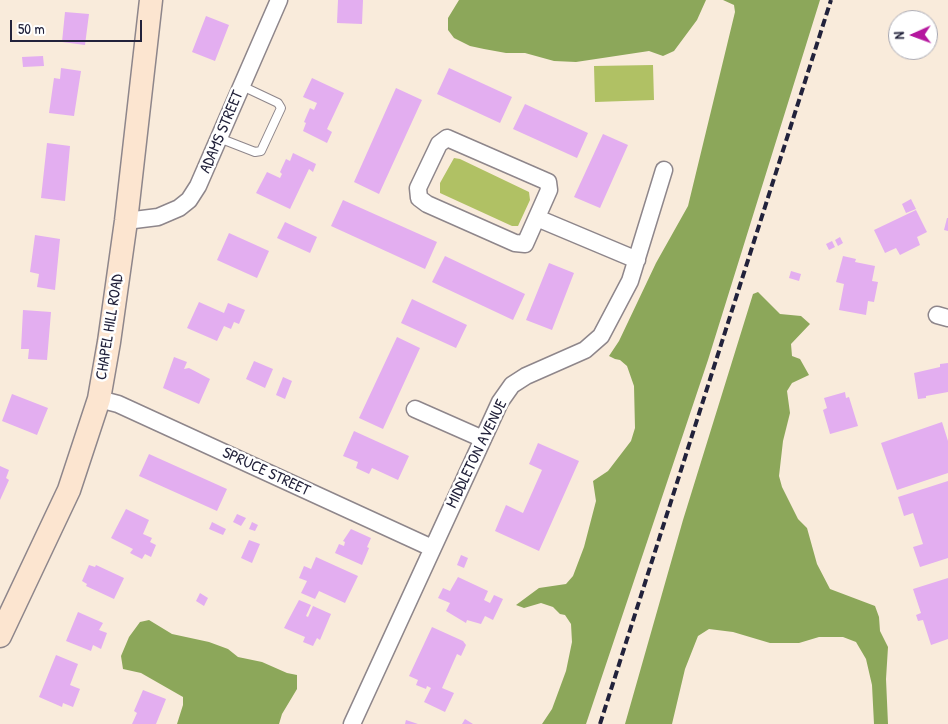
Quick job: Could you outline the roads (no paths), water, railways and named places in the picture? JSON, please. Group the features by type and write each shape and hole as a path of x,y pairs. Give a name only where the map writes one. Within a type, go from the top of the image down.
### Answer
{"main road":[{"name":"CHAPEL HILL ROAD","path":"0,636 69,490 99,399 126,221 150,0"}],"street":[{"name":"ADAMS STREET","path":"126,221 158,217 179,208 189,200 198,186 279,0"},
{"path":"451,138 547,180 549,190 537,218 525,244 519,244 421,201 417,190 441,141 451,138"},
{"name":"MIDDLETON AVENUE","path":"352,724 500,402 512,385 542,367 585,350 601,336 622,298 637,260 664,170"},
{"path":"537,218 637,260"},
{"name":"SPRUCE STREET","path":"99,399 118,404 432,548"},
{"path":"415,409 483,439"}],"lane":[{"path":"219,138 255,152 261,151 281,108 278,103 242,86"}],"railway":[{"path":"600,724 831,0"}]}
